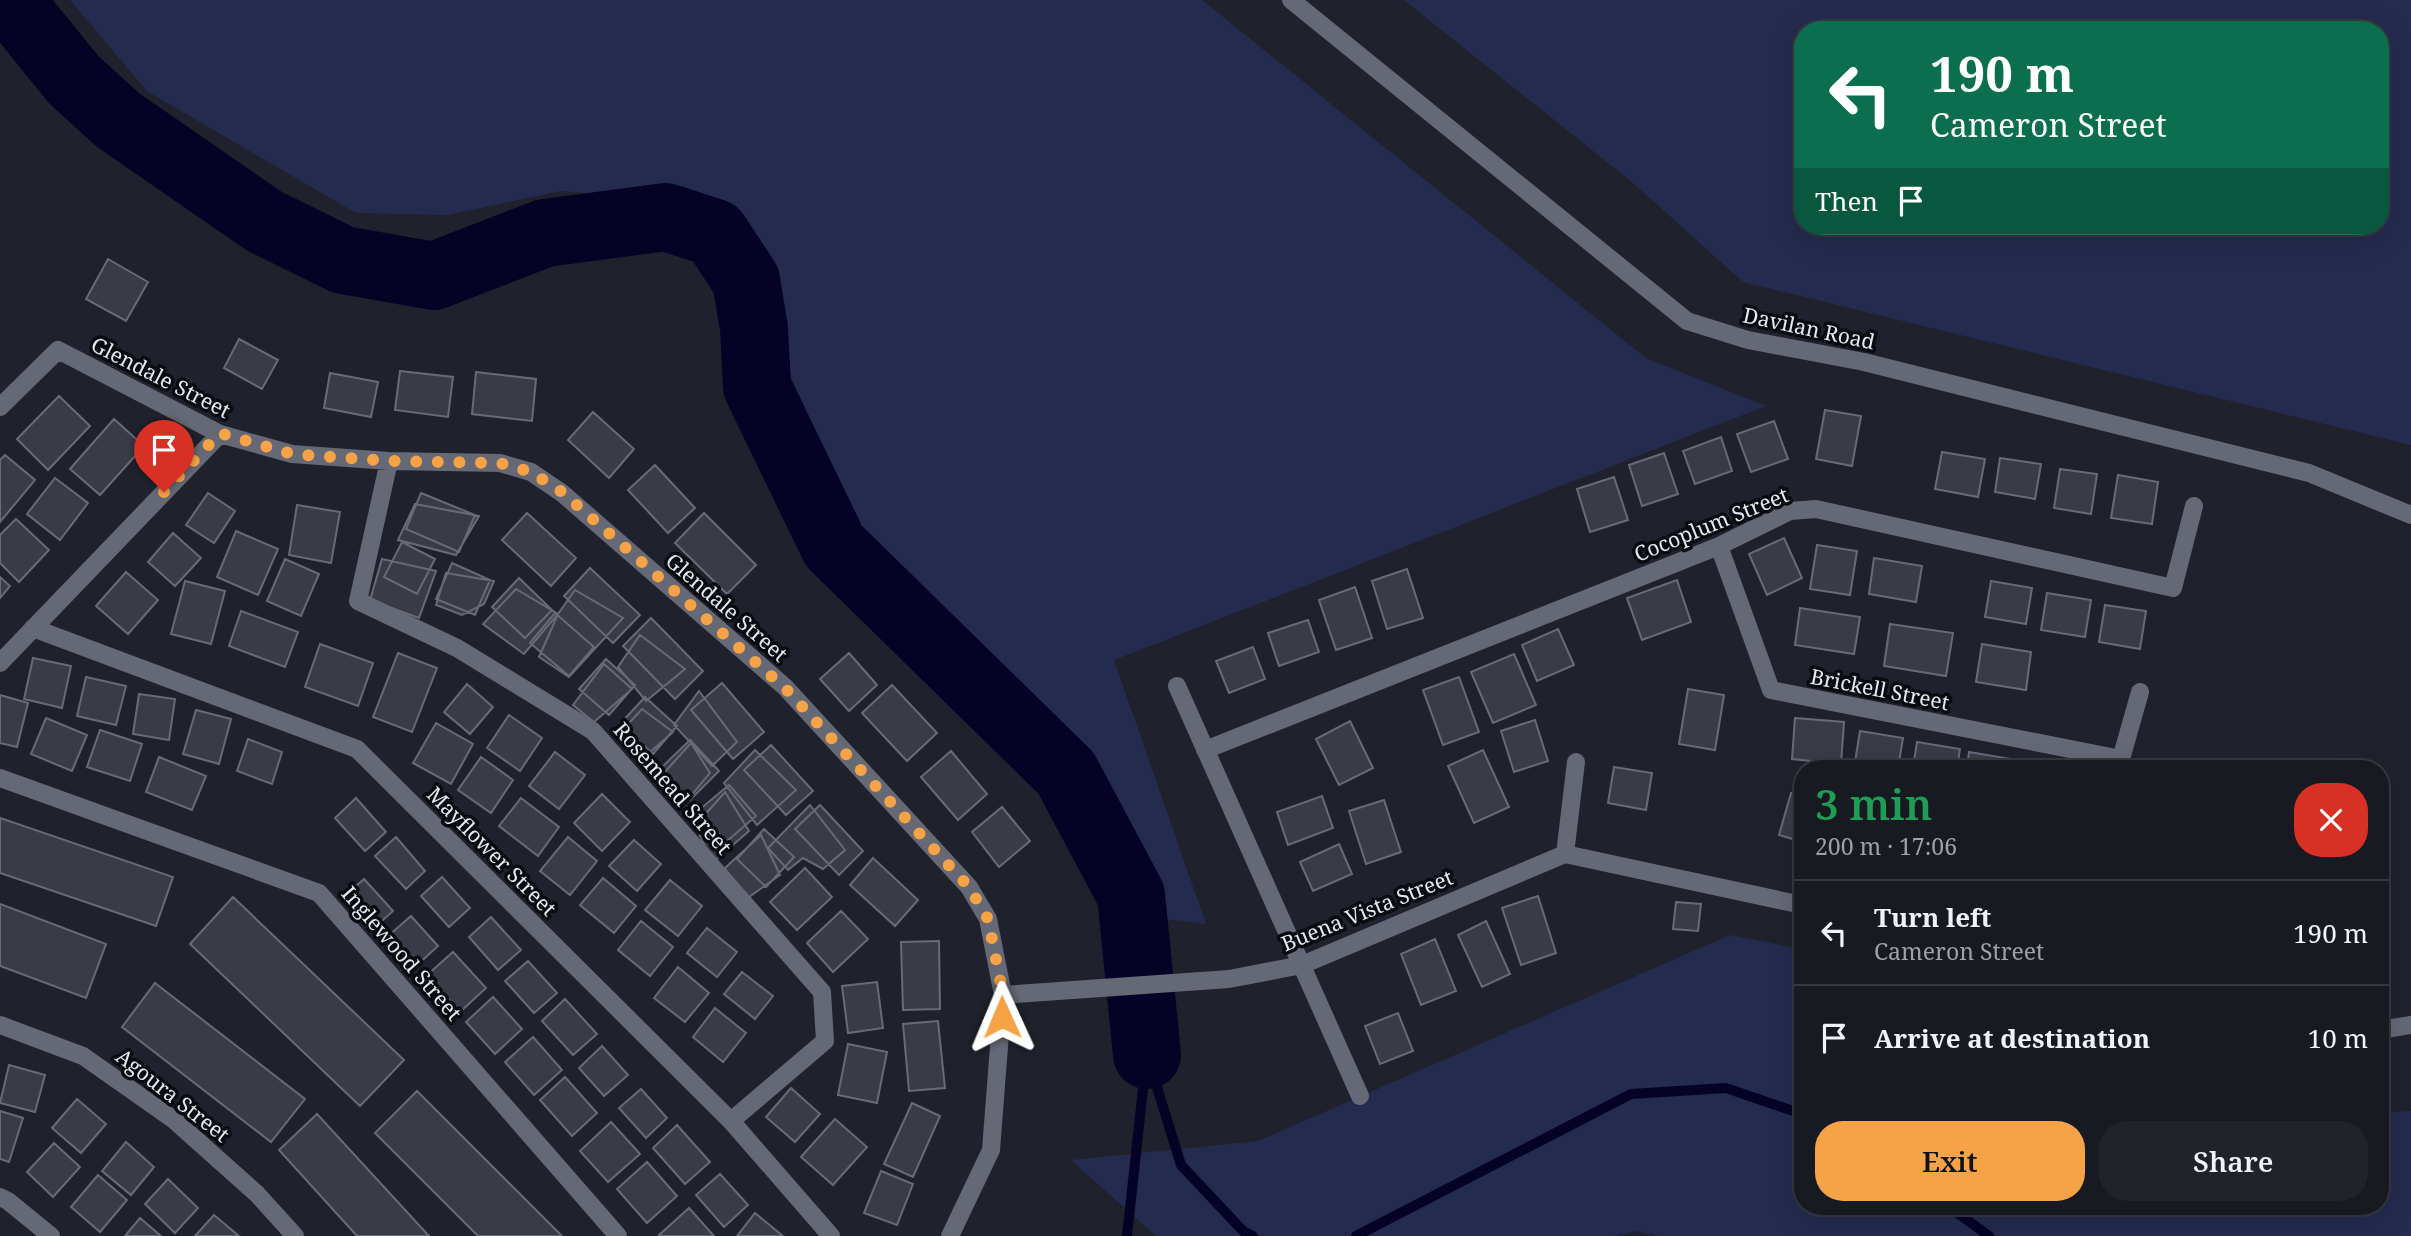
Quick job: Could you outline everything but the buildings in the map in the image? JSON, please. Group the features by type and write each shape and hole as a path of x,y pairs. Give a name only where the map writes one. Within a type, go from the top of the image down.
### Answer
{"street":[{"name":"Davilan Road","path":"1291,0 1687,321 1748,340 1864,362 2309,472 2411,515"},
{"name":"Glendale Street","path":"0,407 58,350 220,433 292,454 389,461 500,463 531,472 562,492 785,688 969,887 988,919 1003,995 991,1150 950,1236"},
{"path":"0,663 220,433"},
{"name":"Rosemead Street","path":"389,461 358,601 457,648 593,731 822,992 825,1041 731,1121"},
{"name":"Cocoplum Street","path":"1205,750 1718,546 1790,511 1815,509 2173,588 2194,506"},
{"name":"Brickell Street","path":"1718,546 1772,690 2101,760"},
{"name":"Mayflower Street","path":"33,628 357,749 731,1121 831,1236"},
{"path":"1177,686 1360,1096"},
{"path":"2121,760 2140,692"},
{"path":"1576,762 1565,854 1794,903"},
{"name":"Inglewood Street","path":"0,778 319,893 618,1236"},
{"name":"Buena Vista Street","path":"1003,995 1229,979 1301,965 1565,854"},
{"name":"Agoura Street","path":"0,1025 83,1056 174,1120 257,1194 295,1236"},
{"path":"2389,1029 2411,1025"},
{"path":"0,1197 51,1236"}],"shaded area":[{"path":"70,0 1202,0 1646,358 1766,406 1114,660 1206,924 1150,917 1082,766 855,519 789,372 773,273 730,205 560,191 448,215 356,213 147,91"},
{"path":"1404,0 2411,0 2411,445 1743,282 1632,182"},
{"path":"1730,935 1794,947 1794,1215 2389,1215 2389,1112 2411,1111 2411,1236 1657,1236 1636,1231 1615,1236 1156,1236 1071,1160 1258,1141"}],"waterway":[{"path":"9,0 74,80 118,120 264,221 343,260 434,276 545,233 666,217 715,233 746,280 754,328 757,387 834,546 1066,773 1131,895 1147,1055"},
{"path":"1147,1055 1181,1165 1243,1231 1253,1236"},
{"path":"1127,1236 1146,1061"},
{"path":"1356,1236 1631,1094 1726,1088 1794,1111"},
{"path":"1960,1215 1989,1236"}],"route":[{"path":"164,492 220,433 292,454 389,461 500,463 531,472 562,492 785,688 969,887 988,919 1003,995 1002,1017"}]}
